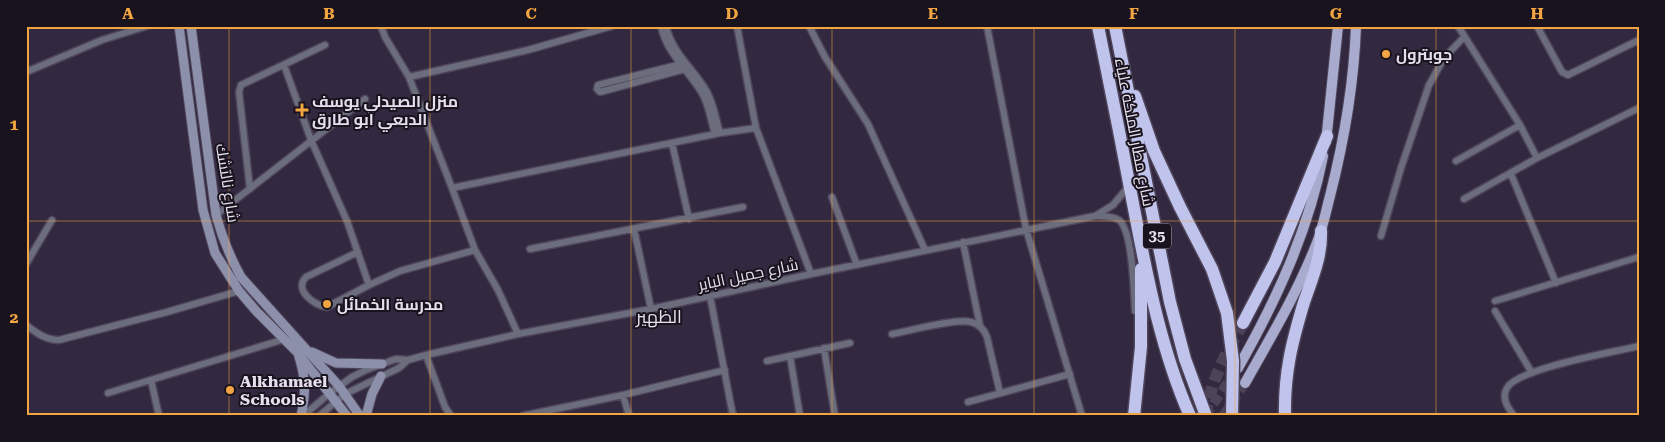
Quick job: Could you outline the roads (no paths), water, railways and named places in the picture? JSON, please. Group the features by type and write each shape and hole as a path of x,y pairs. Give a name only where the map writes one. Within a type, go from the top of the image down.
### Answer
{"highway":[{"name":"شارع مطار الملكة علياء","path":"1098,26 1141,246 1165,344 1190,416"},
{"name":"شارع مطار الملكة علياء","path":"1115,26 1170,302 1185,359 1206,416"},
{"path":"1120,54 1154,151 1212,269 1227,313 1233,361 1232,416"},
{"path":"1243,323 1275,262 1327,136"},
{"path":"1285,416 1287,366 1298,322 1320,252 1321,231"},
{"path":"1134,416 1140,374 1142,340 1141,246"}],"main road":[{"name":"شارع نالتشك","path":"179,26 203,210 207,228 220,263 239,291 297,352 348,416"},
{"name":"شارع نالتشك","path":"191,26 216,215 223,241 241,277 339,386 360,416"},
{"path":"1238,368 1264,323 1301,238 1318,179 1327,136 1338,26"},
{"path":"1245,383 1306,268 1321,231 1340,157 1352,73 1356,26"},
{"path":"308,350 336,363 382,364"},
{"path":"297,352 305,381 302,416"},
{"path":"366,416 372,394 381,376"}],"street":[{"path":"26,72 102,40 147,26"},
{"path":"381,26 385,37 409,76 475,250 498,290 518,334"},
{"path":"409,76 528,50 612,26"},
{"path":"661,26 668,46 685,66"},
{"path":"666,26 668,37 703,94 718,134"},
{"path":"737,26 756,128 811,274"},
{"path":"809,26 825,57 868,124 925,250"},
{"path":"987,26 1026,229 1082,416"},
{"path":"1458,26 1520,125 1537,158"},
{"path":"1537,26 1562,72 1568,75 1639,40"},
{"path":"1381,236 1401,168 1429,85 1444,58 1464,37"},
{"path":"250,189 240,88 246,82 325,45"},
{"path":"284,65 311,140 347,221 369,285"},
{"path":"685,66 613,89 600,92 597,89 598,85 685,66"},
{"path":"610,82 613,89"},
{"path":"216,215 365,99"},
{"path":"1464,200 1537,158 1639,108"},
{"path":"1456,161 1520,125"},
{"path":"452,188 672,143 756,128"},
{"path":"672,143 688,219"},
{"path":"1511,174 1556,283"},
{"name":"شارع جميل الباير","path":"1096,216 1113,205 1129,185"},
{"path":"832,197 857,265"},
{"path":"530,249 743,207"},
{"name":"شارع جميل الباير","path":"302,416 339,386 359,373 396,359 408,360 518,334 652,309 963,242 1096,216 1117,219 1125,227 1127,233 1135,304 1136,363 1140,374"},
{"path":"26,264 52,220"},
{"path":"634,229 652,309"},
{"path":"963,242 980,326 987,337 1000,393"},
{"path":"358,252 306,277 302,281 302,288 314,303 327,307 400,271 475,250"},
{"path":"1495,301 1639,257"},
{"path":"26,325 41,336 52,340 59,340 239,291"},
{"path":"710,296 733,416"},
{"path":"1495,311 1532,373"},
{"path":"892,334 962,321 980,326"},
{"path":"108,393 285,339"},
{"path":"767,361 850,343"},
{"path":"1514,416 1506,405 1506,390 1515,380 1567,362 1639,346"},
{"path":"824,348 835,416"},
{"path":"426,355 445,407 451,416"},
{"path":"790,356 800,416"},
{"name":"شارع جميل الباير","path":"319,416 345,394 399,368 408,360"},
{"path":"522,416 623,395 725,370"},
{"path":"968,402 1070,374"},
{"path":"151,380 159,416"},
{"path":"623,395 629,416"}],"tunnel":[{"path":"1205,416 1215,379 1243,323"},
{"path":"1205,416 1233,375"},
{"path":"1223,416 1245,383"}],"place":[{"name":"جوبترول","path":"1386,54"},
{"name":"منزل الصيدلي يوسف الدبعي ابو طارق","path":"302,110"},
{"name":"مدرسة الخمائل","path":"327,304"},
{"name":"Alkhamael Schools","path":"230,390"}],"district":[{"name":"الظهير","path":"659,317"}]}
